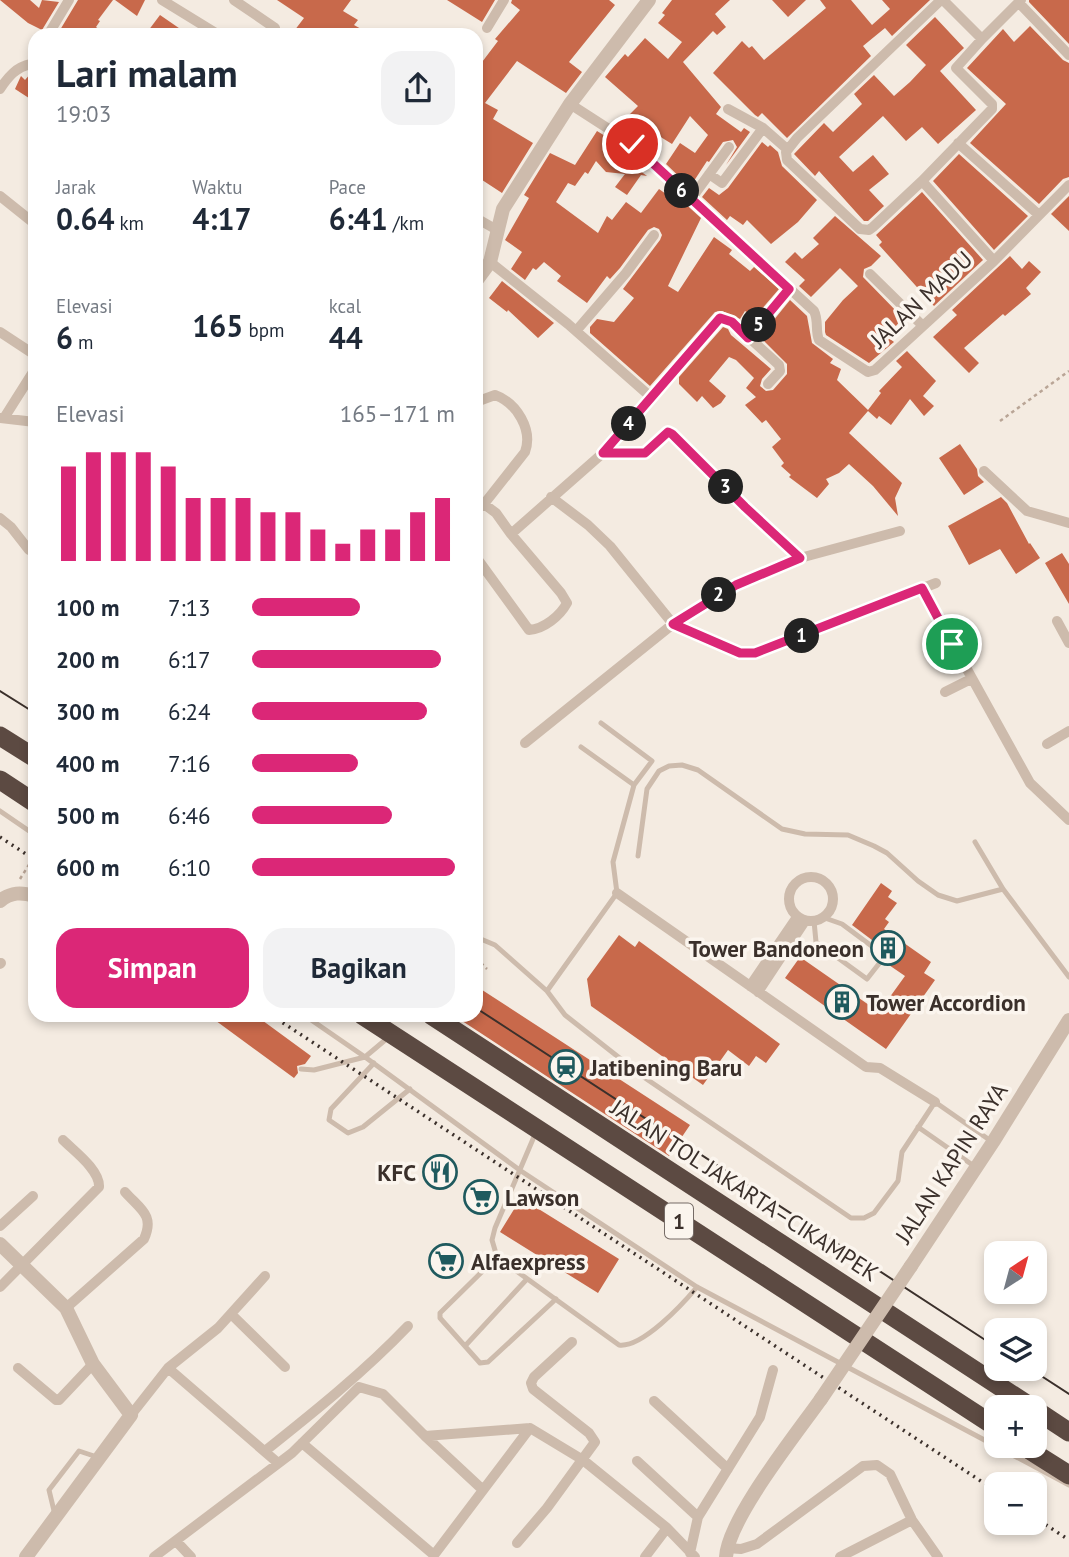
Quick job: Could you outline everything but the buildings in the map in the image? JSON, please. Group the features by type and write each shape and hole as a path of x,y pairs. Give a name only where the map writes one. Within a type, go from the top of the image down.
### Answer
{"highway":[{"path":"0,736 28,754"},
{"path":"0,780 28,798"},
{"name":"1","path":"373,1022 984,1419"},
{"name":"JALAN TOL JAKARTA–CIKAMPEK","path":"442,1022 1012,1395"},
{"name":"JALAN TOL JAKARTA–CIKAMPEK","path":"1047,1418 1069,1432"},
{"path":"1042,1458 1069,1475"}],"street":[{"path":"52,28 69,0"},
{"path":"162,0 208,28"},
{"path":"234,0 271,25"},
{"path":"487,28 504,0"},
{"path":"483,272 490,262 503,209 570,104 649,0"},
{"path":"787,149 942,0 982,38"},
{"path":"728,108 763,128 787,149 788,160 860,229 865,230 873,227 922,181 993,106 956,68 1020,1 1069,55"},
{"path":"0,89 18,68 28,64"},
{"name":"JALAN MADU","path":"570,104 632,144 814,311 819,340 868,372 875,370 994,261 1069,184"},
{"path":"709,174 722,183 763,128"},
{"path":"958,143 1039,215"},
{"path":"691,199 729,147"},
{"path":"922,181 994,261"},
{"path":"0,196 28,218"},
{"path":"483,222 496,230"},
{"path":"576,331 626,273 654,235"},
{"path":"490,262 576,331 652,398"},
{"path":"870,274 923,326"},
{"path":"748,338 789,289"},
{"path":"511,534 603,453 720,318 732,322 781,368 768,384"},
{"path":"0,332 28,350"},
{"path":"28,379 2,418 28,421"},
{"path":"483,398 489,395 499,396 518,414 528,435 525,452 483,503"},
{"path":"603,453 645,453 668,432 672,434 800,558"},
{"path":"984,471 1027,511 1069,523"},
{"path":"551,497 610,546 673,624 740,653 755,653 936,583"},
{"path":"483,508 496,513 567,604 562,613 538,629 529,630 483,567"},
{"path":"0,518 28,549"},
{"path":"525,743 673,624 736,585 800,558 900,531"},
{"path":"922,588 1030,783 1069,820"},
{"path":"1057,621 1069,643"},
{"path":"945,692 971,680"},
{"path":"1047,744 1069,731"},
{"path":"617,893 866,1067 880,1068 934,1102"},
{"path":"0,901 7,895 28,894"},
{"path":"754,989 810,919"},
{"name":"JALAN KAPIN RAYA","path":"726,1553 740,1518 769,1471 911,1266 1069,1020"},
{"path":"0,1287 100,1184 95,1173 63,1140"},
{"path":"66,1308 144,1239 150,1228 149,1220 125,1192"},
{"path":"0,1226 33,1196"},
{"path":"0,1244 66,1308 93,1364 131,1415"},
{"path":"26,1557 168,1368 218,1328 265,1276"},
{"path":"231,1314 285,1367"},
{"path":"265,1451 324,1404 408,1326"},
{"path":"516,1543 593,1446 593,1438 533,1389 531,1383 534,1377 572,1342"},
{"path":"18,1368 58,1400 93,1364"},
{"path":"168,1368 278,1463"},
{"path":"692,1555 698,1517 760,1417 772,1370"},
{"path":"155,1557 302,1443 359,1387 383,1394 483,1490"},
{"path":"654,1401 728,1469"},
{"path":"302,1443 434,1556 530,1428"},
{"path":"425,1436 530,1428 583,1460 667,1528 692,1555"},
{"path":"637,1461 698,1517"},
{"path":"726,1553 757,1544 867,1464 877,1465 890,1474 912,1520 938,1557"},
{"path":"840,1557 912,1520"},
{"path":"645,1557 667,1528"},
{"path":"176,1541 191,1557"}],"lane":[{"path":"547,991 617,893 613,862 634,785 652,761 601,723"},
{"path":"581,747 634,785"},
{"path":"638,856 647,789 659,771 669,766 682,765 698,770 782,829 805,834 848,835 874,846 887,853 938,895 957,901 1003,889"},
{"path":"0,811 28,830"},
{"path":"975,842 1003,889 1069,977"},
{"path":"810,919 842,924 885,956 867,979 816,942 810,919"},
{"path":"483,940 495,946 547,991 565,1015 645,1078 851,1219 864,1218 874,1213 898,1181 902,1152 934,1102 993,1142"},
{"path":"314,1022 522,1171 697,1287 1069,1486"},
{"path":"301,1069 314,1070 365,1057 392,1034"},
{"path":"374,1063 331,1109 329,1120 338,1128 348,1133 363,1127 410,1089"},
{"path":"918,1127 976,1168"},
{"path":"538,1129 495,1228 493,1247 497,1257 610,1340 624,1346 632,1345 679,1308 697,1287"},
{"path":"497,1257 440,1313 440,1318 480,1363 485,1364 556,1300"},
{"path":"465,1346 527,1279"},
{"path":"55,1516 49,1490 79,1451 100,1458"}],"path":[{"path":"1000,421 1069,371"},
{"path":"483,965 487,969"}],"tram line":[{"path":"0,691 28,709"},
{"path":"483,1013 984,1339"},
{"path":"1047,1380 1069,1394"}],"railway":[{"path":"0,837 28,855"},
{"path":"282,1022 984,1483"},
{"path":"1047,1526 1069,1540"}],"place":[{"name":"Tower Bandoneon","path":"888,948"},
{"name":"Tower Accordion","path":"842,1002"},
{"name":"Jatibening Baru","path":"566,1067"},
{"name":"KFC","path":"440,1172"},
{"name":"Lawson","path":"481,1197"},
{"name":"Alfaexpress","path":"446,1261"}],"route":[{"path":"632,144 789,289 748,338 732,322 720,318 603,453 645,453 668,432 672,434 800,558 736,585 673,624 740,653 755,653 922,588 952,644"}]}
